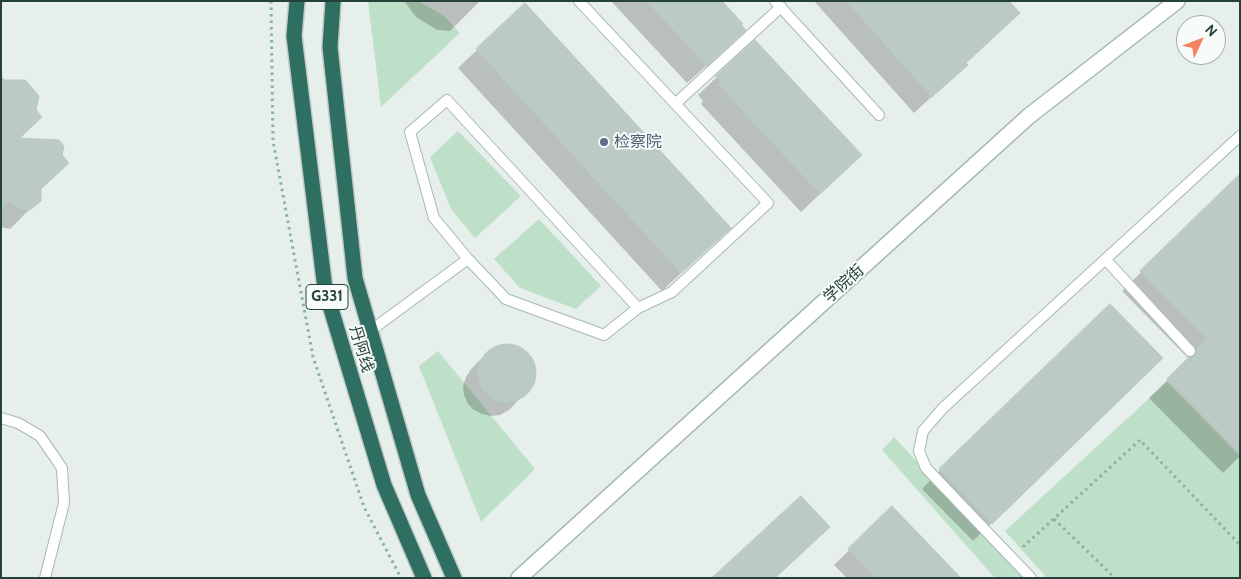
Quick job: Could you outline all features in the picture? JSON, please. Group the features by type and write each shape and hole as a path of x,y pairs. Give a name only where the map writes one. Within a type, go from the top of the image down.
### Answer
{"highway":[{"name":"丹阿线","path":"297,1 294,36 325,289 384,485 424,578"},
{"name":"丹阿线","path":"333,1 330,47 355,278 418,495 454,578"}],"street":[{"name":"学院街","path":"519,578 1029,116 1177,1"}],"lane":[{"path":"579,1 768,203 672,292 638,308 604,335 506,299 468,259 434,218 410,132 447,100 638,308"},
{"path":"675,104 778,4 879,115"},
{"path":"1031,578 926,468 919,451 923,431 943,408 1240,136"},
{"path":"370,331 468,259"},
{"path":"1106,260 1190,351"},
{"path":"1,418 18,423 40,436 62,468 64,503 45,578"}],"path":[{"path":"1012,558 1140,440 1240,545"},
{"path":"1054,519 1116,578"}],"green space":[{"path":"368,1 418,1 444,16 460,33 381,107"},
{"path":"458,131 521,196 475,238 451,209 430,157"},
{"path":"539,219 601,286 576,309 520,288 494,259"},
{"path":"438,351 535,469 481,522 419,366"},
{"path":"1167,382 1240,456 1240,578 1047,578 1005,531"},
{"path":"894,437 1026,578 995,578 882,450"}],"building":[{"path":"647,1 722,1 743,24 741,25 746,30 707,66"},
{"path":"847,1 1009,1 1020,13 966,63 968,65 932,97"},
{"path":"525,3 731,228 681,273 476,49"},
{"path":"755,40 862,155 820,194 718,84 721,82 716,76"},
{"path":"1,80 25,80 39,96 36,110 42,117 20,138 59,140 64,146 62,155 69,163 41,189 41,201 30,210 19,209 10,201 1,209"},
{"path":"1240,174 1240,453 1167,379 1188,358 1195,356 1197,349 1207,339 1140,271"},
{"path":"1110,304 1163,358 992,524 939,469"},
{"path":"507,344 518,346 531,357 536,373 534,384 523,397 507,402 496,400 483,389 478,373 480,362 491,349"},
{"path":"801,496 830,527 775,578 712,578"},
{"path":"892,506 961,578 876,578 848,549"}],"place":[{"name":"检察院","path":"604,142"}]}
